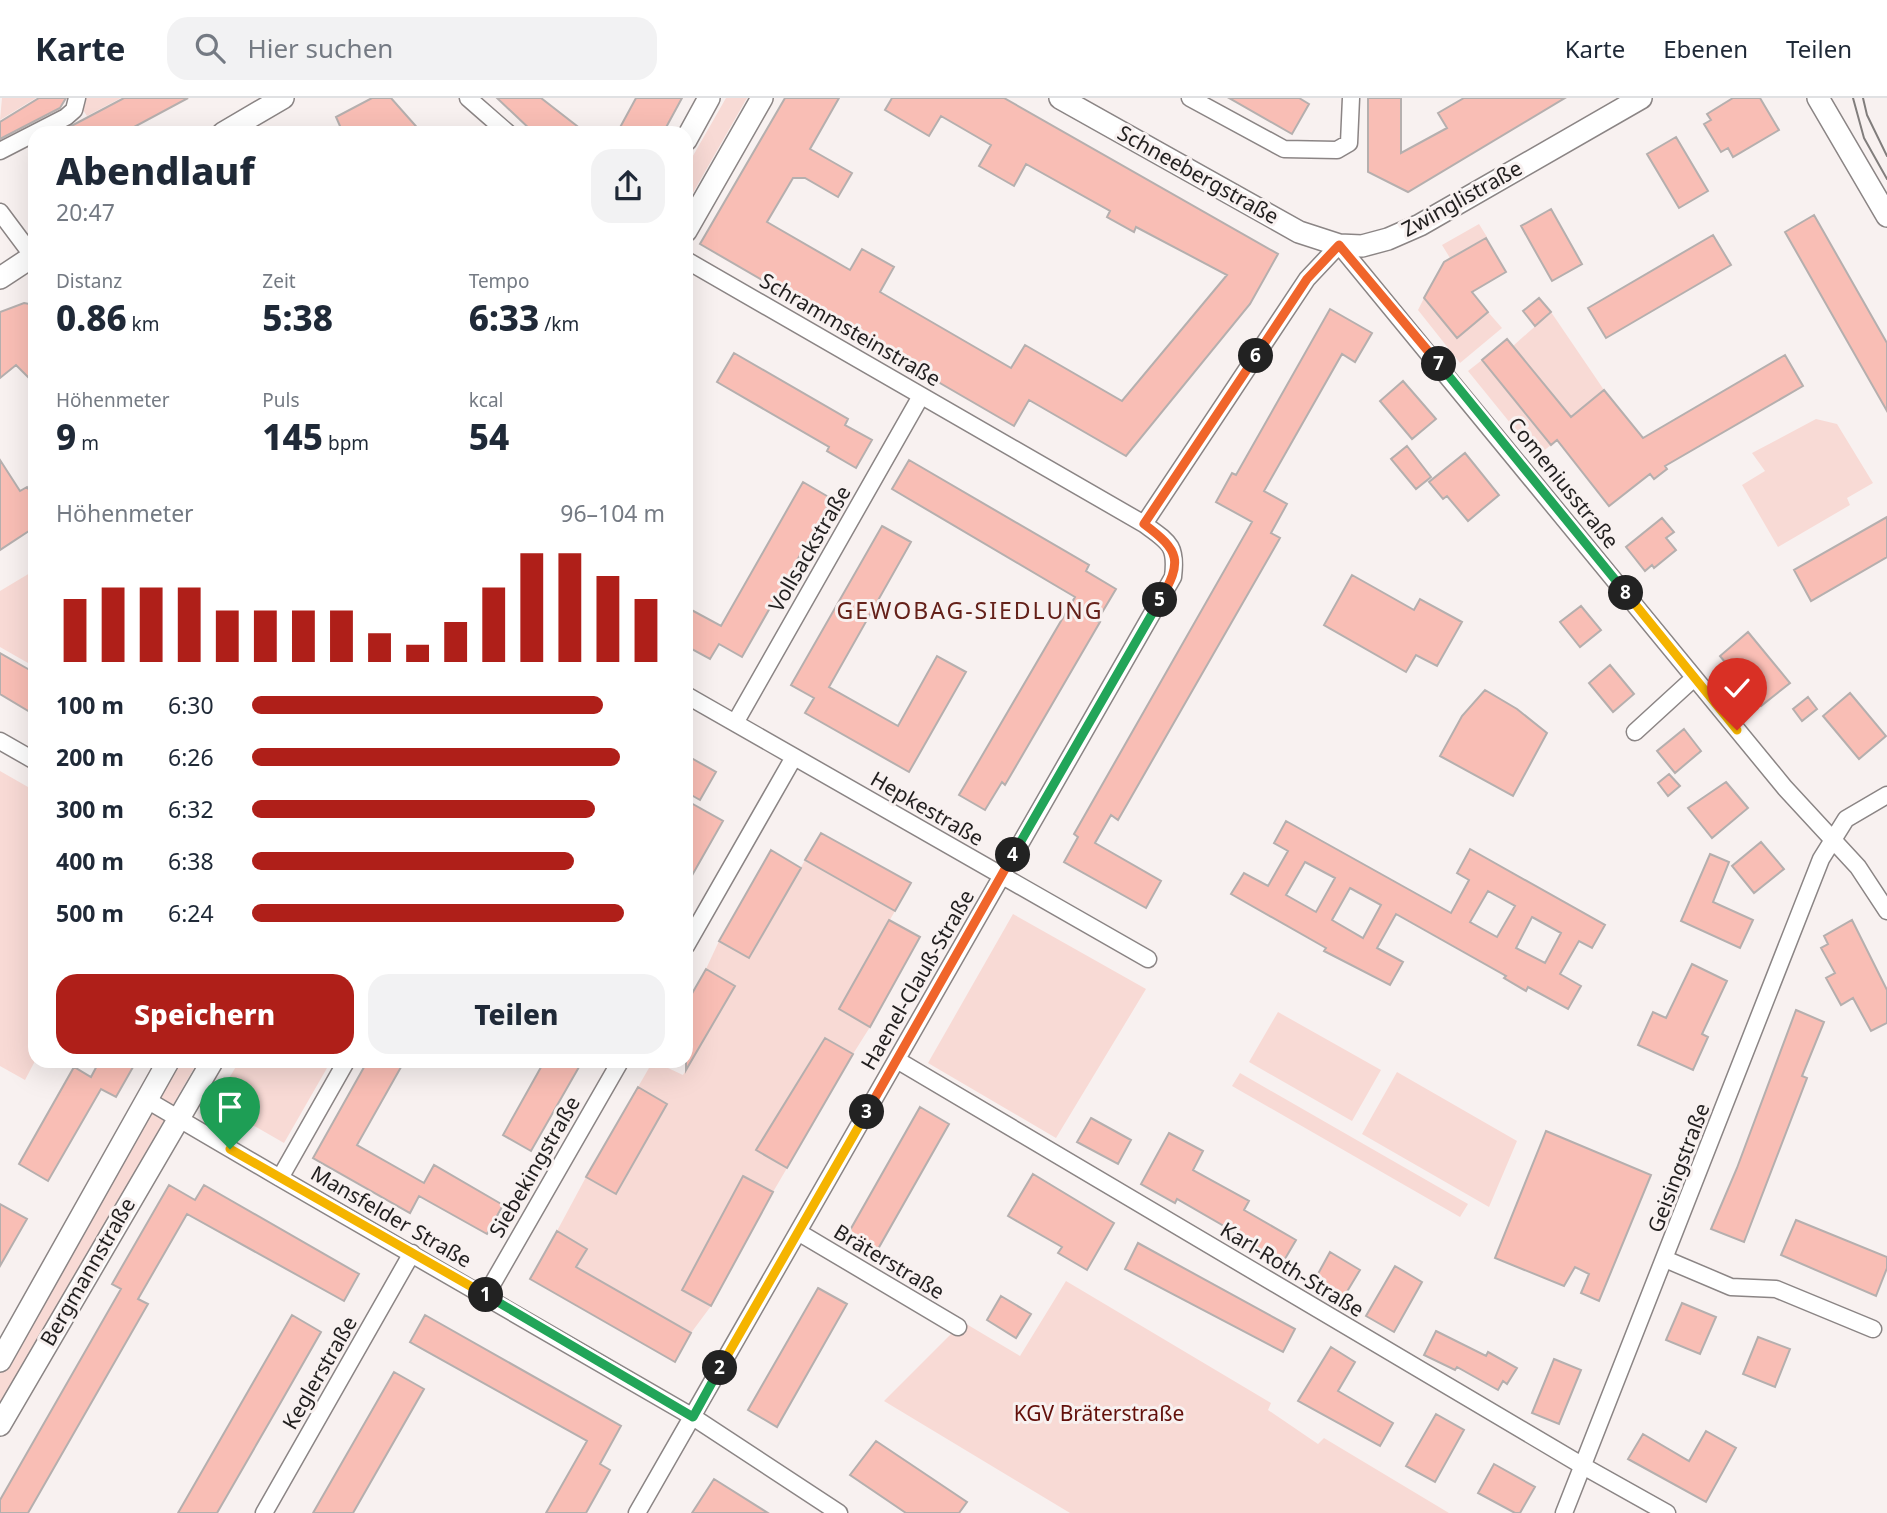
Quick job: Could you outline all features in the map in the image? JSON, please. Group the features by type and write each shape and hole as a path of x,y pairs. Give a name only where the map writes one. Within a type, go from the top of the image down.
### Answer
{"street":[{"path":"49,126 74,110 77,98"},
{"path":"235,126 283,98"},
{"path":"468,98 500,126"},
{"path":"693,127 709,98"},
{"path":"693,219 762,98"},
{"name":"Schneebergstraße","path":"1060,98 1299,232 1339,245"},
{"path":"1190,98 1274,146 1337,150 1349,143 1351,98"},
{"name":"Zwinglistraße","path":"1339,245 1362,246 1420,225 1641,98"},
{"path":"1818,98 1887,216"},
{"path":"0,151 28,137"},
{"path":"0,212 28,249"},
{"path":"1144,524 1307,279 1339,245"},
{"name":"Comeniusstraße","path":"1339,245 1784,788 1832,837 1864,875 1887,911"},
{"path":"0,278 28,261"},
{"name":"Schrammsteinstraße","path":"693,264 1144,524 1167,541 1176,555 1173,577"},
{"name":"Vollsackstraße","path":"735,723 921,396"},
{"name":"Haenel-Clauß-Straße","path":"637,1513 1173,577"},
{"path":"1635,732 1695,678"},
{"name":"Hepkestraße","path":"693,699 1148,959"},
{"path":"0,741 28,757"},
{"path":"693,934 794,757"},
{"path":"1832,837 1846,819 1887,795"},
{"name":"Geisingstraße","path":"1564,1513 1832,837"},
{"name":"Karl-Roth-Straße","path":"897,1059 1583,1466 1667,1513"},
{"name":"Bergmannstraße","path":"0,1361 165,1068"},
{"name":"Bergmannstraße","path":"0,1425 208,1068"},
{"path":"280,1178 342,1068"},
{"name":"Siebekingstraße","path":"486,1295 616,1068"},
{"name":"Mansfelder Straße","path":"147,1100 693,1417 839,1513"},
{"name":"Bräterstraße","path":"799,1232 958,1327"},
{"name":"Keglerstraße","path":"264,1513 412,1253"},
{"path":"1665,1259 1731,1287 1776,1289 1873,1329"}],"green space":[{"path":"2,98 36,98 0,120"},
{"path":"86,98 121,98 87,116 83,110"},
{"path":"726,98 747,98 693,193 693,156"},
{"path":"1479,224 1487,237 1450,258 1442,245"},
{"path":"1424,298 1457,338 1488,312 1502,328 1460,363 1418,310"},
{"path":"1551,312 1604,390 1571,418 1513,346"},
{"path":"1482,360 1551,445 1537,456 1468,371"},
{"path":"1816,419 1837,424 1873,483 1847,498 1850,505 1778,547 1742,485 1765,471 1752,453"},
{"path":"28,574 28,663 0,647 0,591"},
{"path":"0,771 28,787 28,1068 31,1068 25,1080 0,1066"},
{"path":"805,860 895,911 839,1009 870,1027 853,1054 824,1038 757,1149 787,1168 773,1192 743,1176 682,1289 711,1306 691,1333 576,1267 587,1249 557,1231 586,1177 617,1194 667,1104 638,1087 649,1068 668,1068 683,1075 687,1068 693,1068 693,1058 734,986 706,969 719,941 750,958"},
{"path":"1013,914 1146,989 1056,1138 928,1063"},
{"path":"1278,1012 1381,1070 1352,1121 1249,1062"},
{"path":"173,1068 194,1068 0,1408 0,1371"},
{"path":"235,1068 327,1068 284,1143 214,1103"},
{"path":"1397,1072 1517,1141 1489,1207 1362,1134"},
{"path":"1240,1073 1468,1204 1460,1217 1232,1086"},
{"name":"KGV Bräterstraße","path":"1066,1281 1271,1403 1268,1410 1318,1444 1324,1438 1449,1513 1070,1513 884,1401 963,1322 1020,1356"}],"building":[{"path":"39,98 66,98 60,108 0,139 0,122"},
{"path":"124,98 188,98 136,126 71,126"},
{"path":"372,98 391,98 416,126 340,126 336,117"},
{"path":"497,98 541,98 577,126 527,126"},
{"path":"636,98 682,98 667,126 621,126"},
{"path":"785,98 839,98 810,149 852,173 838,197 805,178 793,178 767,222 850,270 862,249 894,267 880,292 1011,368 1025,345 1122,401 1227,275 1136,227 1134,232 1107,217 1110,211 1026,164 1014,186 979,166 991,145 941,116 929,136 885,110 892,98 1004,98 1278,254 1250,304 1126,456 1029,400 1014,426 700,244"},
{"path":"1229,98 1299,98 1309,104 1292,134"},
{"path":"1368,98 1401,98 1401,153 1447,128 1438,113 1464,98 1565,98 1408,192 1368,172"},
{"path":"1733,98 1760,98 1779,130 1733,157 1728,148 1721,152 1704,124 1711,120 1707,114"},
{"path":"1676,137 1708,191 1679,208 1647,154"},
{"path":"1551,209 1582,264 1552,281 1521,226"},
{"path":"1814,215 1887,343 1887,411 1785,232"},
{"path":"1713,235 1731,265 1606,338 1588,308"},
{"path":"1486,238 1506,272 1472,292 1488,312 1457,338 1424,298 1444,262"},
{"path":"1539,298 1551,312 1535,326 1523,311"},
{"path":"28,304 28,377 16,365 0,378 0,312"},
{"path":"1330,309 1372,333 1355,362 1342,354 1264,491 1287,504 1271,533 1280,538 1118,820 1111,815 1095,843 1161,881 1146,908 1064,862 1078,837 1074,834 1252,522 1216,502 1232,473 1236,475"},
{"path":"1507,339 1571,417 1604,390 1643,438 1785,355 1803,386 1665,466 1667,469 1654,479 1650,474 1609,506 1557,440 1551,445 1482,360"},
{"path":"734,353 848,419 845,425 872,440 856,468 827,451 829,447 717,382"},
{"path":"1403,381 1436,419 1412,439 1380,401"},
{"path":"1407,446 1431,477 1416,489 1391,459"},
{"path":"1465,453 1499,495 1468,521 1447,496 1443,499 1429,482"},
{"path":"0,460 20,491 28,488 28,532 0,550"},
{"path":"909,460 1089,565 1086,571 1116,589 1097,621 1100,622 1005,785 1002,782 985,810 959,795 1075,597 892,489"},
{"path":"803,482 832,499 742,657 719,644 710,659 693,650 693,611 721,626"},
{"path":"1887,517 1887,557 1811,601 1794,570"},
{"path":"1662,518 1674,532 1666,538 1676,550 1654,568 1652,565 1645,571 1626,547"},
{"path":"882,526 911,542 829,687 898,726 937,656 966,672 909,772 805,713 814,698 791,685"},
{"path":"1352,575 1414,610 1420,599 1462,622 1437,666 1416,655 1406,672 1324,625"},
{"path":"1581,606 1601,630 1580,647 1560,622"},
{"path":"1748,632 1790,683 1761,706 1720,656"},
{"path":"0,653 28,669 28,711 0,694"},
{"path":"1610,665 1634,694 1613,712 1589,683"},
{"path":"1485,690 1517,709 1547,733 1513,796 1440,756 1462,716"},
{"path":"1850,693 1886,736 1859,759 1823,716"},
{"path":"1808,697 1817,709 1802,721 1793,709"},
{"path":"1684,729 1701,751 1675,773 1657,751"},
{"path":"693,759 716,772 700,800 693,796"},
{"path":"1669,774 1680,786 1668,796 1658,783"},
{"path":"1726,782 1748,808 1712,838 1688,808"},
{"path":"693,804 723,821 693,874"},
{"path":"1286,821 1451,913 1469,880 1457,873 1470,849 1605,925 1592,948 1579,941 1560,974 1581,986 1568,1009 1528,987 1526,991 1504,978 1506,976 1396,914 1377,948 1403,962 1390,985 1324,951 1326,948 1231,894 1244,873 1268,886 1288,851 1274,843","holes":["1305,862 1335,878 1316,912 1286,895","1350,888 1381,905 1363,938 1332,920","1488,891 1515,906 1497,937 1470,922","1532,917 1561,933 1545,963 1516,948"]},
{"path":"821,833 911,883 895,911 805,860"},
{"path":"1761,842 1784,869 1754,893 1732,866"},
{"path":"771,850 801,868 749,958 719,941"},
{"path":"1710,854 1729,862 1713,902 1753,920 1740,948 1681,921"},
{"path":"889,920 920,937 870,1027 839,1009"},
{"path":"1852,920 1887,990 1887,1023 1871,1031 1853,998 1841,1005 1826,978 1835,973 1821,948 1828,944 1824,936"},
{"path":"1692,964 1727,981 1702,1034 1708,1037 1693,1070 1638,1045 1653,1012 1666,1018"},
{"path":"706,969 735,986 693,1058 693,992"},
{"path":"1796,1010 1824,1022 1802,1076 1807,1078 1744,1242 1711,1229 1737,1168"},
{"path":"825,1038 853,1054 787,1168 756,1150"},
{"path":"73,1068 91,1077 96,1068 132,1068 116,1097 101,1089 48,1181 19,1164"},
{"path":"364,1068 400,1068 357,1145 424,1183 434,1165 503,1205 487,1234 419,1196 410,1213 313,1158"},
{"path":"541,1068 578,1068 531,1151 503,1135"},
{"path":"638,1087 667,1104 616,1194 586,1177"},
{"path":"920,1107 949,1124 878,1249 849,1232"},
{"path":"1091,1118 1131,1140 1118,1164 1077,1142"},
{"path":"1546,1131 1651,1175 1599,1301 1581,1293 1589,1274 1575,1267 1564,1286 1495,1258"},
{"path":"1169,1133 1203,1151 1193,1170 1249,1201 1244,1210 1296,1240 1282,1264 1253,1247 1255,1244 1177,1199 1175,1203 1141,1184"},
{"path":"1033,1174 1114,1223 1087,1270 1058,1253 1062,1247 1008,1216"},
{"path":"743,1176 773,1192 711,1306 682,1290"},
{"path":"169,1185 195,1200 204,1185 359,1274 344,1301 187,1214 138,1299 148,1304 28,1513 0,1513 0,1500 121,1289 112,1284"},
{"path":"0,1204 27,1219 0,1266"},
{"path":"1796,1220 1887,1257 1887,1268 1876,1296 1781,1255"},
{"path":"557,1231 587,1249 576,1267 691,1333 675,1362 530,1279"},
{"path":"1138,1243 1295,1329 1283,1352 1125,1269"},
{"path":"1330,1252 1360,1270 1342,1300 1313,1283"},
{"path":"1395,1266 1422,1282 1394,1332 1366,1316"},
{"path":"818,1288 847,1304 777,1427 748,1410"},
{"path":"1001,1296 1031,1314 1016,1338 987,1320"},
{"path":"1682,1303 1716,1317 1700,1354 1666,1340"},
{"path":"292,1315 321,1332 277,1409 217,1513 178,1513"},
{"path":"425,1315 621,1426 600,1464 610,1470 586,1513 546,1513 587,1441 410,1342"},
{"path":"1436,1331 1486,1356 1488,1352 1517,1368 1507,1384 1503,1381 1498,1390 1457,1367 1455,1370 1424,1355"},
{"path":"1758,1337 1790,1349 1775,1387 1743,1374"},
{"path":"1331,1347 1355,1362 1338,1391 1393,1423 1380,1446 1298,1401"},
{"path":"1554,1359 1581,1370 1559,1424 1532,1413"},
{"path":"394,1372 424,1389 353,1513 313,1513"},
{"path":"1436,1414 1464,1430 1435,1482 1406,1466"},
{"path":"1706,1431 1736,1448 1706,1502 1628,1459 1643,1434 1689,1461"},
{"path":"876,1441 967,1502 959,1513 906,1513 850,1475"},
{"path":"1494,1464 1535,1487 1520,1513 1515,1513 1478,1493"},
{"path":"714,1479 768,1513 692,1513"}],"tram line":[{"path":"1853,98 1864,138 1887,179"},
{"path":"1863,98 1867,115 1887,156"}],"district":[{"name":"GEWOBAG-SIEDLUNG","path":"970,611"}],"route":[{"path":"230,1149 693,1417 1173,577 1176,555 1167,541 1144,524 1307,279 1339,245 1737,730"}]}
